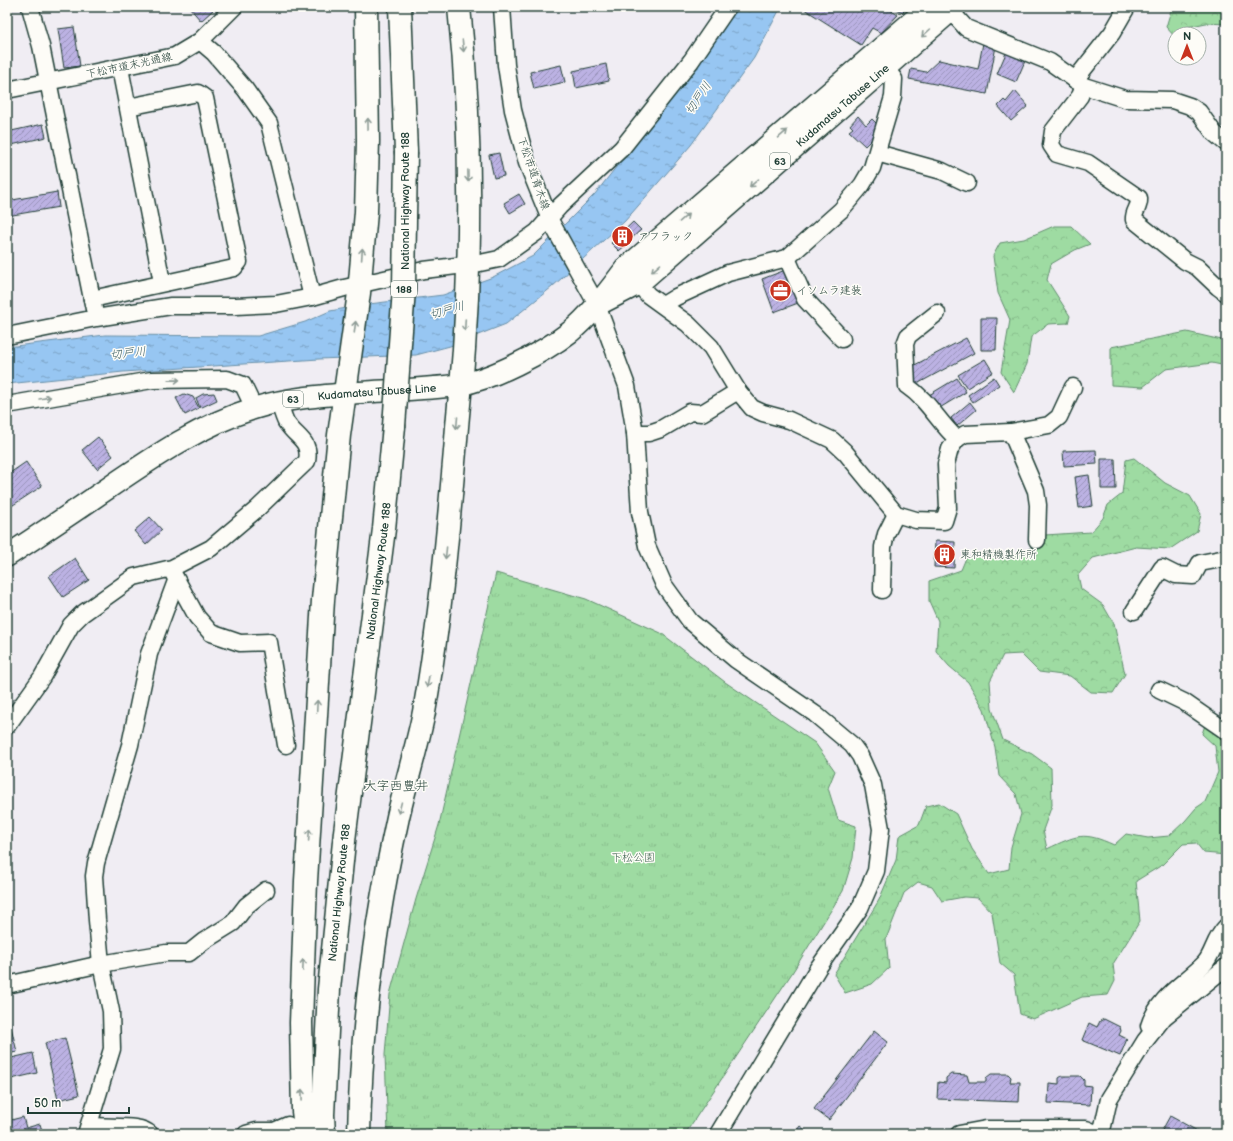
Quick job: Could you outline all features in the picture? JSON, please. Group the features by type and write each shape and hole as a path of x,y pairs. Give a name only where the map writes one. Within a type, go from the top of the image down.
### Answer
{"highway":[{"path":"297,1129 303,1111 301,1023 306,881 323,600 339,435 351,362 360,288 368,141 366,7"},
{"name":"National Highway Route 188","path":"324,1134 323,1115 329,989 345,832 383,536 394,426 404,289 406,152 400,7"},
{"path":"359,1134 360,1080 373,951 398,818 423,715 438,622 446,554 464,350 468,268 466,70 459,7"}],"main road":[{"name":"Kudamatsu Tabuse Line","path":"881,61 929,7"},
{"name":"Kudamatsu Tabuse Line","path":"7,556 173,445 213,424 254,408 279,402 346,394 460,384 496,373 529,358 570,332 597,305 881,61 951,8"}],"street":[{"path":"30,7 48,82 96,318"},
{"name":"下松市道末光通線","path":"7,90 175,56 200,41 234,7"},
{"name":"下松市道青木線","path":"502,7 506,65 513,110 527,163 550,220 597,305 627,386 636,433 640,512 647,546 664,585 690,621 724,650 736,660 815,714 852,745 860,756 873,785 881,829 876,871 860,908 818,968 718,1134"},
{"path":"7,336 96,318 171,306 236,306 276,304 360,288 424,270 468,268 500,259 537,232 622,148 691,61 728,7"},
{"path":"1127,7 1080,83 1080,96 1053,131 1051,145 1057,154 1088,163 1138,198 1140,205 1133,215 1134,220 1185,261 1196,267 1226,293"},
{"path":"951,8 966,28 1050,62 1080,83 1125,99 1172,100 1190,106 1199,112 1214,133 1226,143"},
{"path":"200,41 214,53 245,89 269,123 312,297"},
{"path":"663,305 676,297 728,273 787,258 841,210 862,185 877,153 893,97 894,79 881,61"},
{"path":"120,68 162,282"},
{"path":"92,298 234,268 239,262 205,98 198,93 128,107"},
{"path":"877,153 942,171 966,183"},
{"path":"787,258 804,298 842,339"},
{"path":"632,276 648,295 688,324 711,347 738,391 752,408 762,413 790,420 832,440 845,452 896,514 916,520 944,520 948,508 946,464 950,449 957,439 965,434 1011,432 1049,425 1059,417 1073,387"},
{"path":"937,313 908,336 905,344 907,386 921,396 949,432 957,439"},
{"path":"7,405 152,380 227,379 242,385 254,408"},
{"path":"636,433 649,433 660,429 690,412 702,413 738,391"},
{"path":"7,726 42,677 71,625 82,614 134,577 174,575 211,548 257,509 307,461 309,452 305,442 291,430 285,421 279,402"},
{"path":"1011,432 1036,491 1038,505 1037,540"},
{"path":"882,590 883,547 886,534 896,514"},
{"path":"1134,611 1162,568 1176,575 1193,576 1200,563 1226,558"},
{"path":"174,575 197,617 211,633 240,642 268,642 286,745"},
{"path":"150,1134 135,1128 98,1127 88,1129 112,1049 111,1011 101,964 96,920 94,876 96,863 130,745 149,654 174,575"},
{"path":"1159,690 1184,702 1226,731"},
{"path":"7,985 101,964 166,953 189,953 204,941 233,923 246,906 266,890"},
{"path":"1145,1041 1157,1008 1174,990 1205,963 1218,935 1226,927"},
{"path":"959,1134 986,1129 1086,1129 1098,1134 1103,1126 1109,1099 1145,1041 1164,1017 1226,967"},
{"path":"246,1134 257,1131 297,1129"}],"green space":[{"path":"1172,7 1221,7 1226,12 1226,24 1206,23 1192,26 1166,27"},
{"path":"1054,226 1071,226 1090,244 1075,250 1051,264 1047,280 1070,316 1068,323 1048,324 1031,337 1027,364 1014,392 1001,372 1010,320 998,293 993,256 1000,243 1024,239"},
{"path":"1187,332 1226,341 1226,366 1212,363 1166,369 1143,387 1111,385 1111,347"},
{"path":"1134,458 1165,483 1190,496 1201,514 1197,531 1170,549 1136,547 1093,558 1078,575 1081,589 1103,605 1114,624 1125,674 1113,693 1091,692 1070,676 1039,672 1021,654 1003,655 990,681 992,709 1003,740 1032,754 1051,768 1052,805 1043,830 1047,849 1066,840 1080,836 1095,838 1114,845 1126,834 1148,838 1169,836 1196,808 1205,802 1218,772 1215,746 1202,734 1205,725 1226,737 1226,855 1204,853 1196,843 1183,844 1162,865 1136,881 1140,921 1113,964 1115,981 1108,995 1082,997 1033,1019 1020,1014 1014,975 1000,963 992,913 978,898 964,897 942,901 932,886 918,882 904,893 886,939 889,968 872,984 845,993 834,974 879,900 896,860 899,836 919,825 926,806 939,803 956,814 972,849 989,874 1009,869 1011,847 1021,814 1016,794 999,776 995,747 984,709 968,682 949,666 936,651 938,621 929,601 929,581 961,570 966,558 989,551 1008,558 1025,553 1045,535 1091,532 1103,518 1108,505 1122,494 1126,460"},
{"name":"下松公園","path":"496,573 586,599 661,633 725,682 815,743 835,771 828,788 838,820 856,826 853,858 843,891 792,973 685,1134 388,1134 385,1055 390,994 416,899 439,825"}],"water":[{"name":"切戸川","path":"736,7 781,7 754,58 691,145 625,221 552,287 506,324 450,346 416,355 319,359 123,372 7,384 7,347 105,335 258,336 305,322 330,311 369,304 443,295 493,277 533,256 595,194 708,50"}],"building":[{"path":"189,7 211,7 213,10 201,21"},
{"path":"801,7 885,7 898,15 881,33 872,28 861,45"},
{"path":"890,7 907,7 903,12"},
{"path":"74,27 80,66 64,68 58,29"},
{"path":"983,43 996,46 987,94 909,79 911,69 926,72 939,60 978,69"},
{"path":"1006,53 1025,61 1016,82 997,74"},
{"path":"606,64 609,81 576,88 573,71"},
{"path":"561,65 565,82 534,89 530,72"},
{"path":"1015,91 1028,106 1011,121 998,106 1004,100 1006,102"},
{"path":"858,116 866,125 872,119 882,129 865,146 849,131 853,128 850,125"},
{"path":"43,124 46,137 7,146 7,132"},
{"path":"499,153 504,176 494,178 489,155"},
{"path":"57,192 59,207 7,216 7,201"},
{"path":"519,194 525,204 510,213 504,203"},
{"name":"アフラック","path":"633,222 641,230 632,238 629,234 624,239 628,243 619,251 611,243"},
{"name":"イソムラ建装","path":"788,269 801,302 774,312 762,279"},
{"path":"981,318 997,318 996,350 981,350"},
{"path":"966,338 974,353 917,384 909,368"},
{"path":"985,359 993,372 967,388 958,375"},
{"path":"994,377 999,385 973,402 968,395"},
{"path":"957,378 966,392 938,409 929,395"},
{"path":"214,393 217,400 200,408 196,398 203,394"},
{"path":"184,394 193,397 199,408 185,415 176,398"},
{"path":"970,402 976,410 957,426 951,418"},
{"path":"98,437 113,456 97,469 82,450"},
{"path":"1096,450 1097,464 1064,466 1063,451"},
{"path":"1101,459 1115,459 1116,489 1101,489"},
{"path":"26,462 42,486 7,509 7,475"},
{"path":"1089,475 1093,506 1079,508 1075,477"},
{"path":"150,517 162,530 146,545 134,531"},
{"name":"東和精機製作所","path":"935,541 955,542 954,568 934,567"},
{"path":"75,558 89,580 63,597 49,576"},
{"path":"7,1010 17,1052 7,1054"},
{"path":"1104,1019 1120,1027 1121,1031 1119,1035 1127,1039 1120,1056 1082,1040 1089,1023 1097,1027 1100,1021"},
{"path":"874,1031 888,1042 829,1120 814,1109"},
{"path":"65,1038 79,1095 58,1100 45,1043"},
{"path":"33,1053 37,1073 7,1080 7,1059"},
{"path":"951,1074 967,1075 969,1082 986,1082 986,1078 991,1074 1008,1074 1011,1077 1010,1082 1020,1082 1019,1102 937,1099 938,1082 946,1083 946,1078"},
{"path":"1062,1076 1080,1076 1084,1080 1084,1085 1091,1086 1090,1105 1048,1103 1049,1083 1059,1084 1059,1078"},
{"path":"1170,1116 1203,1134 1160,1134"},
{"path":"23,1117 26,1128 40,1124 43,1134 7,1134 7,1121"},
{"path":"800,1126 810,1134 794,1134"}],"place":[{"name":"アフラック","path":"622,236"},
{"name":"イソムラ建装","path":"781,290"},
{"name":"東和精機製作所","path":"945,554"}],"district":[{"name":"大字西豊井","path":"396,785"}]}
